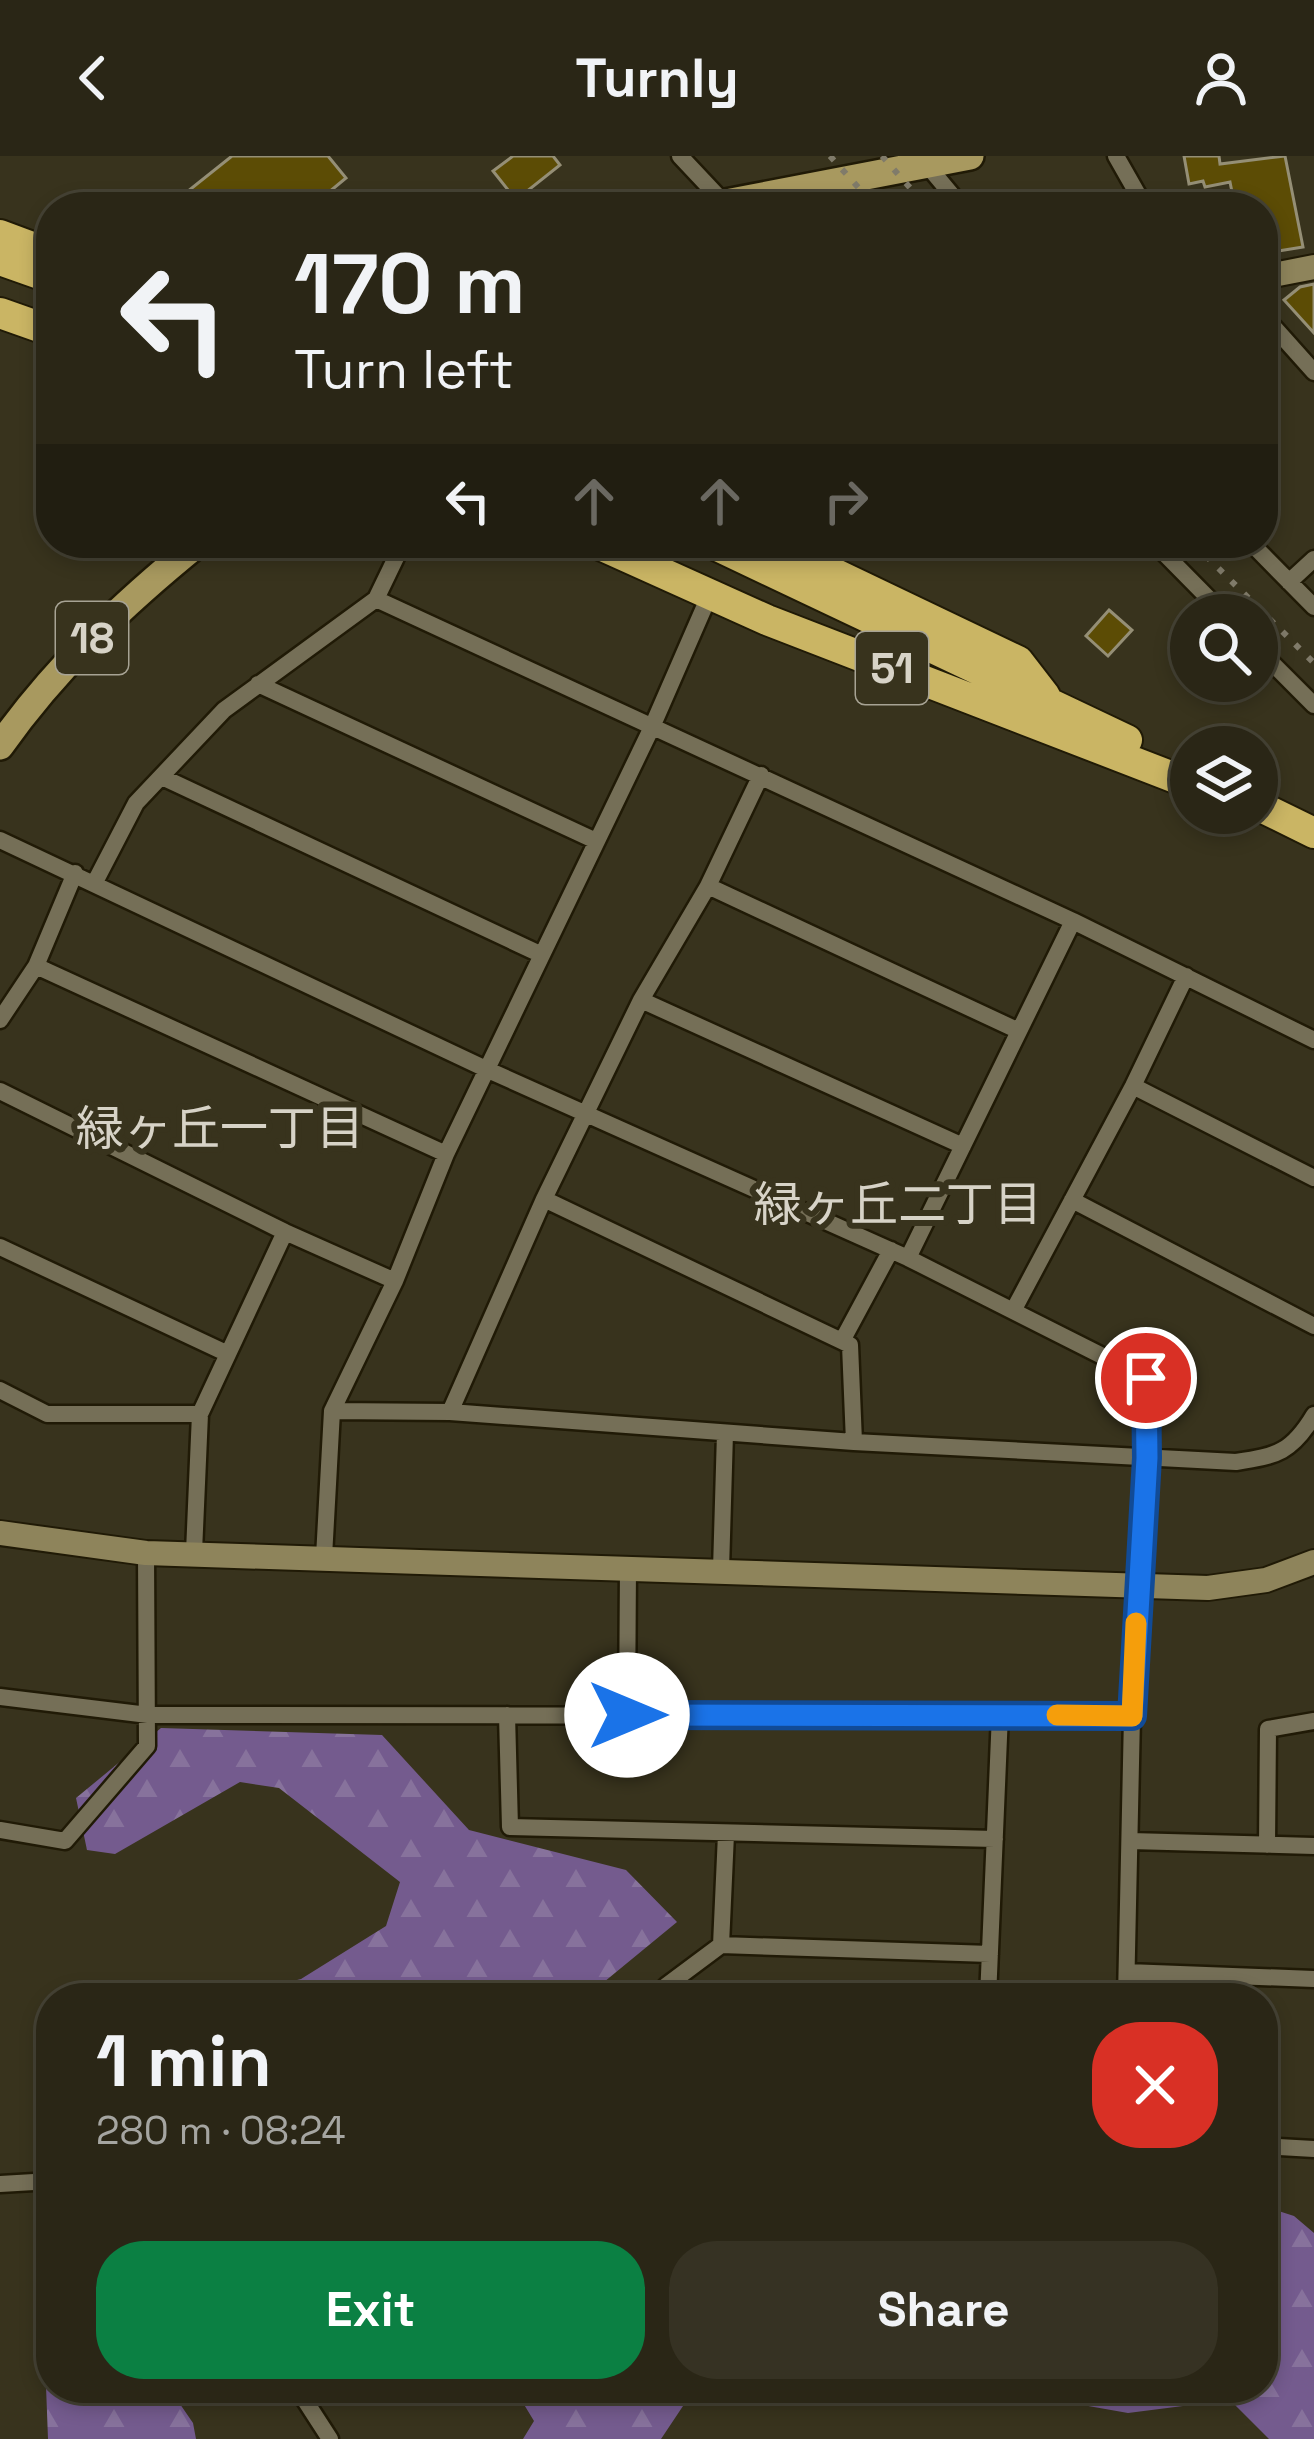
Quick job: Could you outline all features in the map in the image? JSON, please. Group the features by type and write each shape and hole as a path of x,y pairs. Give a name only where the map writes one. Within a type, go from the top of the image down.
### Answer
{"highway":[{"path":"0,235 36,248"},
{"path":"0,260 36,273"},
{"path":"0,313 36,326"},
{"name":"51","path":"630,558 1170,776"},
{"name":"51","path":"743,558 1170,762"},
{"name":"51","path":"802,558 1018,661 1048,701"},
{"path":"1278,817 1309,831"}],"main road":[{"path":"786,192 970,156"},
{"name":"18","path":"0,746 90,639 180,558"}],"street":[{"path":"680,156 708,192"},
{"path":"1116,156 1136,192"},
{"path":"927,165 950,192"},
{"path":"1278,274 1314,267"},
{"path":"1278,332 1314,372"},
{"path":"94,882 136,803 224,710 376,599 396,558"},
{"path":"1169,558 1204,594"},
{"path":"1266,558 1314,607"},
{"path":"1289,582 1314,559"},
{"path":"325,1557 332,1411 395,1281 446,1154 652,727 710,594"},
{"path":"376,599 1073,921 1314,1040"},
{"path":"1278,668 1314,705"},
{"path":"258,684 596,841"},
{"path":"449,1412 544,1199 641,1000 708,886 761,775"},
{"path":"162,776 542,955"},
{"path":"0,840 488,1070 900,1254 1146,1378 1127,1983"},
{"path":"0,1020 36,966 76,873"},
{"path":"708,886 1019,1031"},
{"path":"842,1341 963,1146 1073,921"},
{"path":"36,966 446,1154"},
{"path":"1012,1311 1133,1086 1186,976"},
{"path":"641,1000 963,1146"},
{"path":"1133,1086 1314,1178"},
{"path":"0,1091 395,1281"},
{"path":"544,1199 850,1345 854,1442"},
{"path":"1072,1200 1314,1327"},
{"path":"194,1552 200,1414 285,1232"},
{"path":"0,1247 226,1353"},
{"path":"0,1390 47,1414 200,1414"},
{"path":"332,1411 449,1412 854,1442 1236,1462 1273,1456 1299,1440 1314,1415"},
{"path":"721,1570 725,1432"},
{"path":"0,1533 146,1553 1208,1588 1266,1580 1314,1562"},
{"path":"0,1830 65,1841 147,1746 146,1553"},
{"path":"627,1715 628,1567"},
{"path":"0,1697 148,1715 1132,1716"},
{"path":"989,1983 1000,1714"},
{"path":"507,1715 510,1827 995,1839"},
{"path":"1267,1845 1268,1729 1314,1720"},
{"path":"721,1945 725,1834"},
{"path":"1130,1841 1314,1846"},
{"path":"669,1983 721,1945 990,1954"},
{"path":"1127,1972 1314,1979"},
{"path":"1278,2147 1314,2149"},
{"path":"0,2184 36,2182"},
{"path":"307,2403 330,2439"}],"green space":[{"path":"161,1728 382,1735 469,1830 626,1870 677,1922 604,1983 285,1983 301,1979 386,1926 400,1882 279,1788 240,1782 115,1854 87,1850 76,1798"},
{"path":"1278,2211 1294,2216 1314,2233 1314,2439 1269,2439 1233,2403 1278,2403"},
{"path":"47,2403 179,2403 193,2423 196,2439 48,2439"},
{"path":"523,2403 685,2403 661,2439 523,2439 534,2421"},
{"path":"1072,2403 1206,2403 1128,2413"}],"building":[{"path":"232,156 328,156 346,178 329,192 187,192"},
{"path":"513,156 553,156 560,165 526,192 510,192 493,171"},
{"path":"1184,156 1219,156 1220,164 1285,156 1303,247 1278,251 1278,192 1232,192 1230,182 1205,187 1203,181 1189,184"},
{"path":"1314,284 1314,333 1284,300 1300,287"},
{"path":"1109,610 1132,630 1108,656 1086,636"}],"railway":[{"path":"830,156 862,192"},
{"path":"882,156 914,192"},
{"path":"1208,558 1314,663"}],"slow traffic":[{"path":"1057,1715 1132,1716 1136,1623"}],"district":[{"name":"緑ヶ丘一丁目","path":"220,1128"},
{"name":"緑ヶ丘二丁目","path":"898,1204"}],"route":[{"path":"627,1715 1132,1716 1147,1458 1146,1378"}]}
